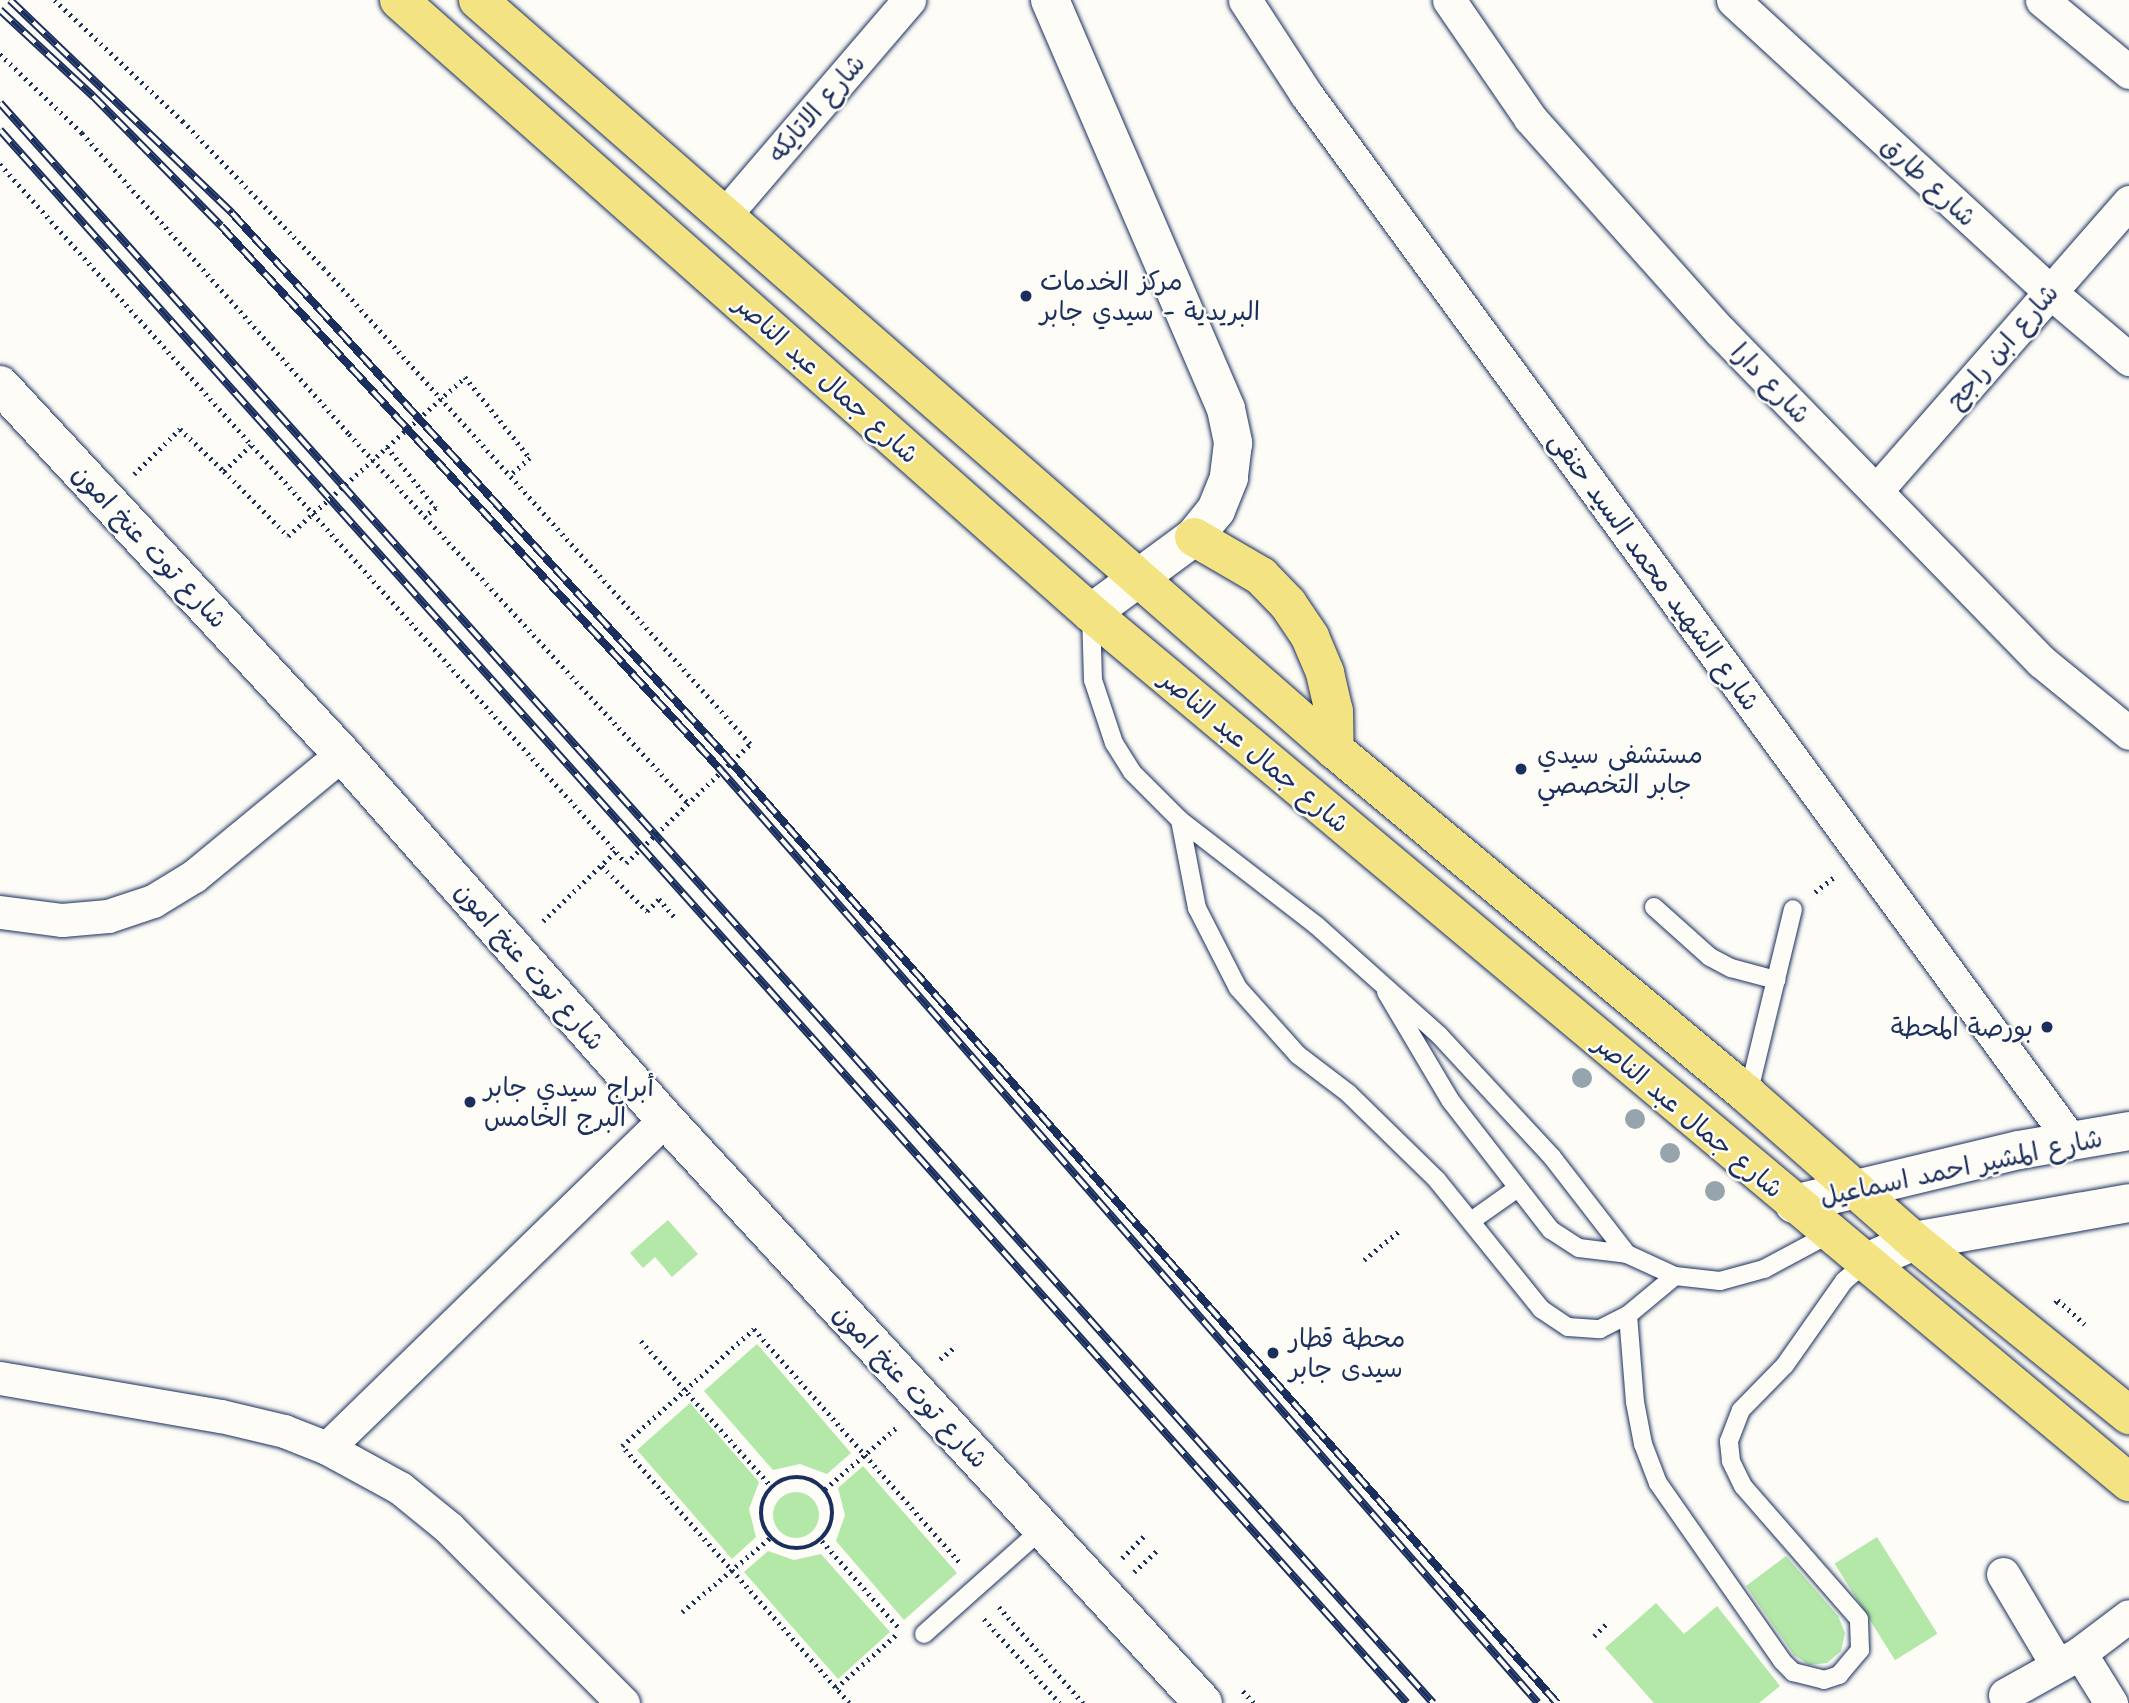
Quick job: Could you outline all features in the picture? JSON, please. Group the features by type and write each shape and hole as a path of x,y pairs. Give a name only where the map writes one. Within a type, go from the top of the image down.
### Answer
{"main road":[{"name":"شارع جمال عبد الناصر","path":"399,0 1091,613 2129,1482"},
{"name":"شارع جمال عبد الناصر","path":"478,0 1335,750 1748,1095 1854,1191 2129,1415"},
{"path":"1050,0 1226,409 1233,443 1230,478 1216,510 1194,537 1091,613"},
{"name":"شارع توت عنخ امون","path":"0,385 342,754 665,1119 1203,1703"},
{"path":"1194,537 1261,576 1288,604 1310,637 1325,673 1334,711 1335,750"},
{"name":"شارع المشير احمد اسماعيل","path":"1794,1204 2070,1139 2129,1131"},
{"path":"1867,1262 1914,1241 2129,1203"}],"street":[{"name":"شارع الاتايكه","path":"723,216 909,0"},
{"name":"شارع الشهيد محمد السيد حنفى","path":"1245,0 1306,94 2070,1139"},
{"name":"شارع دارا","path":"1449,0 1530,118 1720,331 2042,662 2129,733"},
{"name":"شارع طارق","path":"1733,0 2049,292 2129,359"},
{"path":"2042,0 2129,72"},
{"name":"شارع ابن راجح","path":"1876,491 2129,202"},
{"path":"0,912 62,920 108,916 153,901 194,876 342,754"},
{"path":"327,1448 665,1119"},
{"path":"0,1378 221,1416 284,1431 327,1448 400,1488 449,1528 623,1703"},
{"path":"2003,1574 2068,1659 2110,1703"},
{"path":"2005,1695 2068,1659 2129,1616"}],"lane":[{"path":"1091,613 1093,680 1114,743 1154,798 1379,979 1497,1095 1627,1254"},
{"path":"1180,820 1197,908 1238,988 1298,1055 1394,1135 1471,1221 1553,1320 1584,1330 1600,1329 1629,1315 1675,1276"},
{"path":"1654,906 1710,957 1742,972 1776,980"},
{"path":"1748,1095 1793,909"},
{"path":"1379,979 1430,1071 1518,1188 1564,1240 1595,1253 1627,1254 1675,1276 1720,1281 1743,1277 1831,1233"},
{"path":"1471,1221 1518,1188"},
{"path":"1629,1315 1635,1402 1643,1444 1658,1483 1782,1661 1793,1672 1824,1679 1839,1675 1860,1650 1859,1619 1743,1486 1731,1461 1729,1441 1741,1410 1785,1365 1844,1280 1867,1262"},
{"path":"924,1634 1042,1529"}],"path":[{"path":"0,164 626,863 750,744 254,194 54,0"},
{"path":"0,54 82,133 425,517 688,803"},
{"path":"108,499 180,429 288,536 465,377 530,458 510,476"},
{"path":"224,471 251,446"},
{"path":"387,447 436,508 425,517"},
{"path":"573,891 615,851"},
{"path":"1793,909 1864,856"},
{"path":"601,865 647,911 659,899 674,916"},
{"path":"1364,1260 1399,1231"},
{"path":"849,1703 622,1446 754,1329 1083,1703"},
{"path":"641,1341 772,1487"},
{"path":"825,1489 926,1403"},
{"path":"793,1477 805,1477 825,1489 834,1510 822,1541 812,1547 789,1549 770,1538 761,1517 772,1487 793,1477"},
{"path":"1122,1558 1146,1534"},
{"path":"682,1612 770,1538"},
{"path":"822,1541 901,1630"},
{"path":"1134,1572 1159,1549"},
{"path":"994,1601 979,1614 1060,1703"},
{"path":"1594,1636 1606,1624"}],"green space":[{"path":"668,1220 698,1254 672,1277 655,1257 643,1268 630,1253"},
{"path":"757,1344 851,1453 827,1474 800,1464 773,1470 704,1391"},
{"path":"690,1403 759,1482 749,1509 756,1537 732,1559 637,1450"},
{"path":"863,1466 957,1573 904,1620 836,1541 845,1515 838,1488"},
{"path":"796,1492 812,1499 819,1515 812,1531 796,1538 780,1531 773,1515 780,1499"},
{"path":"1877,1537 1937,1634 1895,1660 1835,1563"},
{"path":"768,1551 794,1560 821,1554 890,1632 838,1679 744,1572"},
{"path":"1786,1556 1838,1616 1845,1633 1841,1651 1827,1663 1809,1665 1794,1655 1746,1586"},
{"path":"1656,1603 1684,1634 1717,1606 1780,1686 1759,1703 1654,1703 1605,1648"}],"railway":[{"path":"10,0 232,213 723,753 1557,1703"},
{"path":"0,10 93,96 221,226 718,767 1538,1703"},
{"path":"0,103 1433,1703"},
{"path":"0,130 1407,1703"}],"place":[{"name":"مركز الخدمات البريدية - سيدي جابر","path":"1026,296"},
{"name":"مستشفى سيدي جابر التخصصي","path":"1521,769"},
{"name":"بورصة المحطة","path":"2047,1027"},
{"name":"أبراج سيدي جابر البرج الخامس","path":"470,1102"},
{"name":"محطة قطار سيدى جابر","path":"1273,1353"}]}
